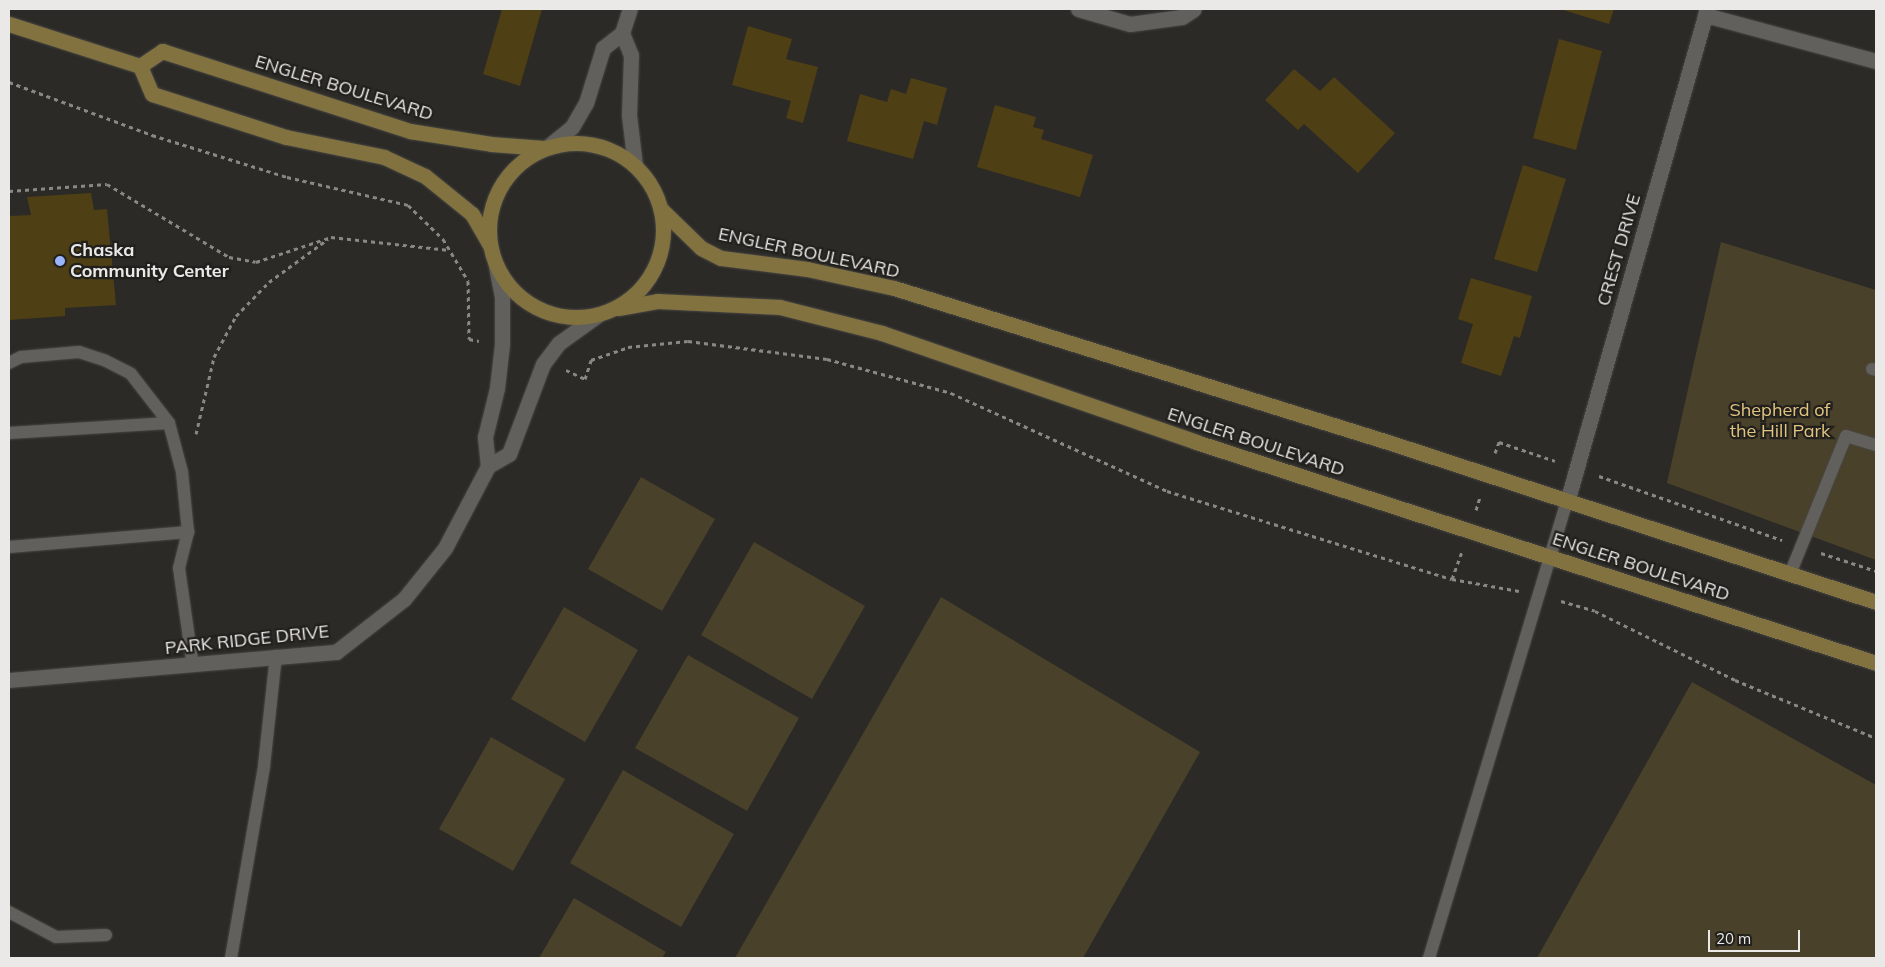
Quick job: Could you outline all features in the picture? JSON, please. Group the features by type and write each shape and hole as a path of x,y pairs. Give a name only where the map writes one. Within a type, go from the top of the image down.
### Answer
{"main road":[{"path":"9,24 140,66 152,94 286,137 384,157 425,176 472,214 490,245 496,265 506,283 538,309 557,316 598,315 618,308 634,296 658,263 663,246 662,210 656,194 635,165 621,154 595,145 565,143 546,148 512,170 500,186 492,204 490,245"},
{"name":"ENGLER BOULEVARD","path":"140,66 162,51 410,131 490,144 546,148"},
{"name":"ENGLER BOULEVARD","path":"662,210 701,248 721,258 807,270 894,288 1391,443 1876,602"},
{"name":"ENGLER BOULEVARD","path":"618,308 657,301 780,307 882,333 1196,442 1876,663"}],"street":[{"path":"546,148 572,126 586,103 603,48 622,33 630,9"},
{"path":"1078,9 1130,24 1182,17 1194,9"},
{"path":"1706,12 1876,61"},
{"name":"CREST DRIVE","path":"1567,502 1706,12"},
{"path":"622,33 631,55 629,115 635,165"},
{"path":"488,466 484,437 497,388 502,344 502,297 496,265"},
{"name":"PARK RIDGE DRIVE","path":"9,680 193,666 276,656 336,652 404,599 445,548 488,466 508,454 546,360 559,343 598,315"}],"lane":[{"path":"9,363 21,357 79,352 106,361 132,374 169,423 182,472 188,532 179,568 193,666"},
{"path":"9,433 169,423"},
{"path":"1790,574 1846,436 1876,445"},
{"path":"1429,958 1537,594 1567,502"},
{"path":"9,547 188,532"},
{"path":"231,958 264,766 276,656"},
{"path":"9,912 56,937 106,935"}],"path":[{"path":"9,82 152,135 278,174 408,205 443,239 468,281 469,339 502,344"},
{"path":"9,191 106,184 229,256 256,262 331,237 450,250"},
{"path":"182,472 195,437 214,357 236,316 269,282 331,237"},
{"path":"546,360 585,379 591,360 628,347 688,341 827,359 951,393 1167,491 1452,579 1537,594 1595,611 1734,680 1876,738"}],"green space":[{"name":"Shepherd of the Hill Park","path":"1721,242 1876,290 1876,560 1667,483"},
{"path":"641,477 715,519 662,611 588,569"},
{"path":"754,542 865,606 812,699 701,635"},
{"path":"941,597 1200,752 1083,958 735,958"},
{"path":"564,607 638,650 585,742 511,699"},
{"path":"688,655 799,718 747,811 635,748"},
{"path":"1692,682 1876,785 1876,958 1537,958"},
{"path":"491,737 565,779 513,871 439,829"},
{"path":"623,770 734,834 681,927 570,863"},
{"path":"574,898 666,952 662,958 539,958"}],"building":[{"path":"502,9 542,9 520,86 483,74"},
{"path":"1560,9 1614,9 1609,24"},
{"path":"748,26 792,39 786,59 818,67 803,123 786,118 791,101 732,85"},
{"path":"1559,39 1602,51 1576,150 1533,138"},
{"path":"1294,69 1320,91 1334,77 1395,133 1358,173 1304,124 1298,130 1265,100"},
{"path":"911,78 947,88 937,125 924,121 913,159 847,141 860,94 887,102 891,89 906,94"},
{"path":"995,105 1036,117 1033,127 1044,130 1041,139 1093,155 1080,197 977,167"},
{"path":"1523,165 1566,179 1537,272 1494,259"},
{"name":"Chaska Community Center","path":"91,193 94,210 107,209 116,305 65,308 65,316 9,320 9,216 31,215 27,197"},
{"path":"1471,278 1532,296 1520,338 1514,336 1501,376 1461,363 1473,324 1458,319"}],"place":[{"name":"Chaska Community Center","path":"60,261"}]}
